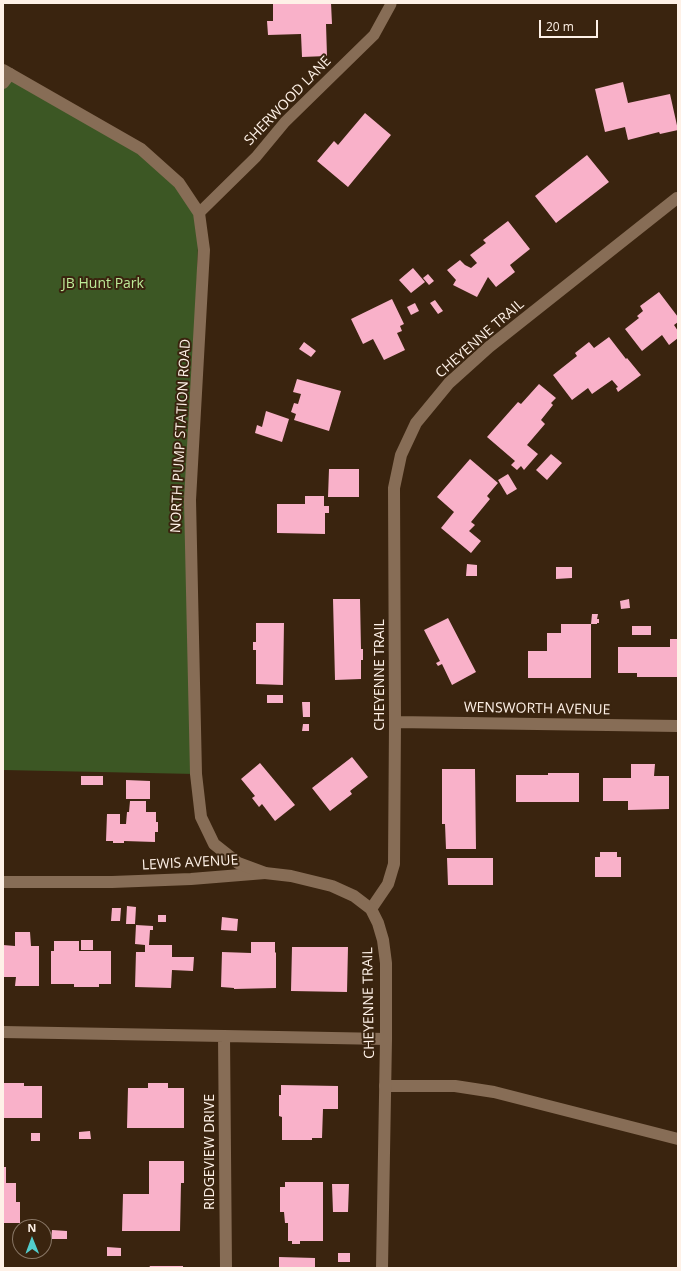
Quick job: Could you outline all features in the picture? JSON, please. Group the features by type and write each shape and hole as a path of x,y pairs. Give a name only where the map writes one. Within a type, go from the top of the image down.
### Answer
{"street":[{"name":"NORTH PUMP STATION ROAD","path":"5,75 141,149 179,183 199,213 204,250 190,500 197,785 201,817 214,844 238,863 265,873"},
{"name":"CHEYENNE TRAIL","path":"382,1268 386,963 378,923 371,909 388,884 394,864 394,488 401,455 416,423 449,384 490,347 677,198"},
{"name":"WENSWORTH AVENUE","path":"395,722 678,726"},
{"name":"LEWIS AVENUE","path":"3,882 112,882 265,873 291,876 332,886 354,896 371,909"},
{"path":"3,1032 386,1039"},
{"name":"RIDGEVIEW DRIVE","path":"224,1036 226,1268"},
{"path":"385,1086 455,1086 494,1092 678,1139"}],"lane":[{"name":"SHERWOOD LANE","path":"199,213 256,157 286,122 374,35 391,4"}],"green space":[{"name":"JB Hunt Park","path":"3,70 141,149 199,213 190,500 196,774 3,770"}],"building":[{"path":"273,3 331,3 332,24 326,24 327,56 302,57 301,34 268,35 267,21 273,21"},
{"path":"623,82 628,103 670,94 678,130 660,134 659,132 628,140 625,127 605,132 595,89"},
{"path":"365,113 391,135 348,187 317,161 334,141 338,145"},
{"path":"587,155 609,182 556,223 535,196"},
{"path":"508,221 530,249 510,265 515,272 496,287 488,277 477,297 453,285 456,280 447,270 460,260 471,268 477,263 470,255 486,243 483,240"},
{"path":"413,268 425,282 411,293 399,280"},
{"path":"428,274 434,281 429,285 423,278"},
{"path":"659,292 678,317 678,322 674,325 678,331 678,338 669,345 662,335 642,351 625,329 639,318 637,316 643,311 640,306"},
{"path":"392,299 404,324 400,326 402,331 397,333 405,350 384,360 373,339 363,344 351,319"},
{"path":"435,300 443,311 438,314 430,303"},
{"path":"415,303 419,311 411,315 407,307"},
{"path":"609,337 641,375 618,392 616,388 618,387 612,380 592,394 588,388 572,400 553,375 577,356 575,353 589,342 594,348"},
{"path":"304,342 316,351 311,357 299,349"},
{"path":"297,379 341,391 329,431 294,420 296,414 291,412 294,403 298,404 301,394 293,392"},
{"path":"539,384 556,398 551,403 553,405 541,420 545,424 527,445 538,454 524,470 521,466 517,470 511,465 515,461 487,437 518,402 521,404"},
{"path":"266,411 289,419 282,442 255,433 257,425 262,427"},
{"path":"551,454 562,463 547,480 536,470"},
{"path":"470,459 498,483 487,496 490,499 471,522 475,525 469,531 481,541 471,553 441,528 454,512 437,497"},
{"path":"329,469 359,469 359,497 328,497"},
{"path":"508,474 517,489 507,495 498,480"},
{"path":"305,496 324,496 324,506 329,506 329,513 325,513 325,534 277,533 277,504 305,504"},
{"path":"467,564 477,565 477,576 466,576"},
{"path":"556,567 572,567 572,578 556,579"},
{"path":"333,599 360,599 361,649 363,649 363,660 361,660 361,679 335,680"},
{"path":"629,599 630,608 621,609 620,601"},
{"path":"592,614 598,614 597,619 599,619 599,623 591,624"},
{"path":"448,618 476,672 452,685 442,664 438,666 436,663 440,661 424,630"},
{"path":"256,623 284,623 283,685 256,684 256,650 253,650 253,642 256,642"},
{"path":"561,624 591,624 591,678 528,678 528,651 547,651 547,633 561,633"},
{"path":"632,626 651,626 651,635 632,635"},
{"path":"670,639 678,639 678,677 637,677 637,673 618,673 618,647 670,647"},
{"path":"267,695 283,695 283,703 267,703"},
{"path":"302,702 310,702 310,717 303,717"},
{"path":"303,724 309,724 309,731 302,731"},
{"path":"352,757 368,777 350,791 352,794 330,811 312,788"},
{"path":"260,763 295,805 275,821 262,804 259,807 252,798 255,796 241,779"},
{"path":"631,764 655,764 654,776 669,776 669,809 628,810 628,801 603,801 603,778 631,778"},
{"path":"442,769 475,769 476,849 446,849 445,824 442,824"},
{"path":"548,773 579,773 579,802 516,802 516,775 548,775"},
{"path":"81,776 103,776 103,785 81,785"},
{"path":"126,780 150,781 150,799 126,799"},
{"path":"130,801 146,801 146,812 156,812 158,832 155,832 155,842 124,841 124,843 113,843 113,841 106,841 107,814 120,814 120,824 126,824"},
{"path":"600,852 617,852 617,857 621,857 621,877 595,877 595,857 600,857"},
{"path":"447,858 493,858 493,885 448,885"},
{"path":"127,906 136,907 135,924 126,924"},
{"path":"112,908 121,908 120,921 111,921"},
{"path":"158,915 166,915 166,922 158,922"},
{"path":"222,917 238,919 237,931 221,930"},
{"path":"136,925 153,926 153,930 150,930 149,945 172,945 172,957 194,957 193,971 172,970 171,988 135,987 136,952 145,952 145,945 135,944"},
{"path":"15,932 30,932 31,946 39,946 39,986 15,986 16,977 3,977 3,945 15,946"},
{"path":"81,940 93,940 93,950 81,950"},
{"path":"54,941 79,941 79,951 111,951 111,984 99,984 99,987 74,987 74,984 51,984 51,951 54,951"},
{"path":"251,942 275,942 276,988 234,989 221,987 222,952 251,953"},
{"path":"292,947 348,947 347,992 291,991"},
{"path":"3,1083 24,1083 24,1086 42,1086 42,1118 3,1118"},
{"path":"148,1083 168,1083 168,1088 184,1088 184,1128 127,1128 128,1088 148,1088"},
{"path":"281,1085 338,1086 338,1109 323,1109 322,1138 312,1138 312,1140 282,1140 282,1117 279,1116 279,1095 281,1095"},
{"path":"90,1131 91,1139 79,1139 79,1132"},
{"path":"31,1133 40,1133 40,1141 31,1141"},
{"path":"149,1161 184,1161 184,1183 181,1183 180,1231 122,1231 123,1194 149,1194"},
{"path":"3,1167 6,1167 6,1183 16,1183 16,1202 20,1202 20,1219 12,1219 12,1223 3,1223"},
{"path":"285,1182 323,1182 323,1241 300,1241 300,1244 292,1244 292,1241 288,1241 288,1223 285,1223 284,1212 280,1212 280,1187 285,1187"},
{"path":"332,1184 349,1184 348,1212 333,1212"},
{"path":"52,1230 67,1231 67,1239 52,1239"},
{"path":"107,1247 121,1248 121,1256 107,1256"},
{"path":"338,1253 350,1253 350,1262 338,1262"},
{"path":"279,1257 315,1258 315,1268 279,1268"},
{"path":"150,1266 183,1266 183,1268 149,1268"}]}
